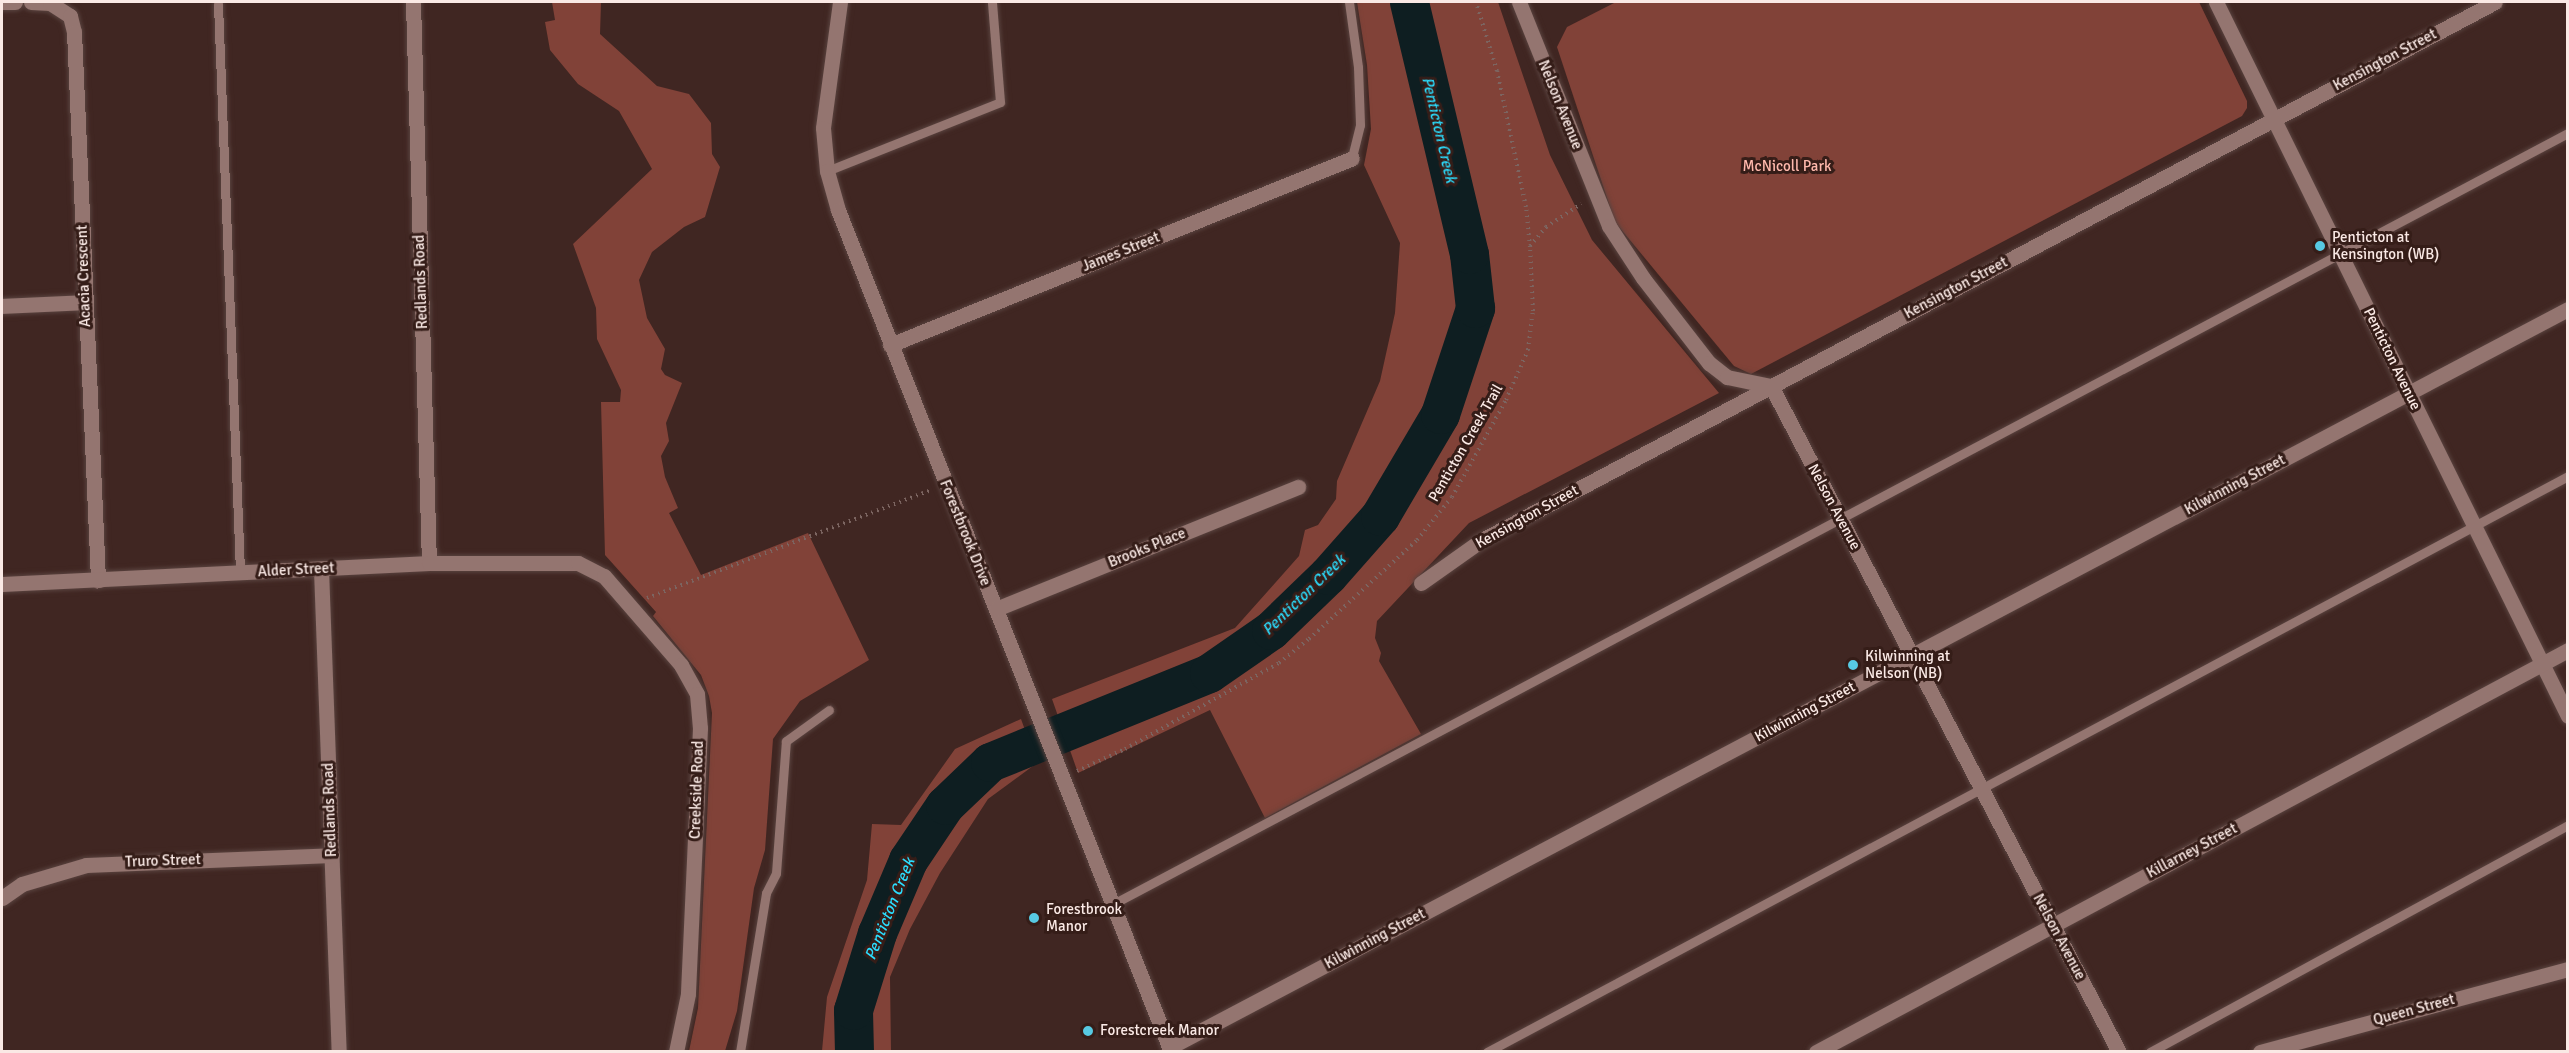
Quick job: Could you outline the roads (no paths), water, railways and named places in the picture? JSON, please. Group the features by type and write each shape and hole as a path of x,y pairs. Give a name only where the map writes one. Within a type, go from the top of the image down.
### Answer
{"street":[{"path":"2,2 15,2"},
{"name":"Acacia Crescent","path":"31,2 50,3 70,16 74,32 98,580"},
{"name":"Redlands Road","path":"413,2 429,563"},
{"name":"Forestbrook Drive","path":"840,2 823,128 827,171 838,210 1171,1049"},
{"name":"Nelson Avenue","path":"1518,2 1609,226 1643,278 1709,363 1726,376 1771,386 2119,1052"},
{"name":"Penticton Avenue","path":"2216,2 2568,716"},
{"name":"Kensington Street","path":"1421,583 1480,541 2495,2"},
{"name":"James Street","path":"890,345 1352,158"},
{"path":"2,306 86,303"},
{"name":"Kilwinning Street","path":"1171,1049 2568,309"},
{"name":"Brooks Place","path":"996,609 1298,487"},
{"name":"Alder Street","path":"2,584 429,563 560,563 591,568"},
{"name":"Creekside Road","path":"591,568 629,605 693,684 699,711 688,994 676,1052"},
{"name":"Redlands Road","path":"321,569 339,1052"},
{"name":"Killarney Street","path":"1816,1052 2568,650"},
{"name":"Truro Street","path":"2,898 22,884 86,865 332,855"},
{"name":"Queen Street","path":"2260,1052 2568,969"}],"lane":[{"path":"827,171 1000,102 992,2"},
{"path":"1349,2 1358,67 1360,125 1352,158"},
{"path":"218,4 240,572"},
{"path":"1113,904 2568,133"},
{"path":"1487,1052 2568,476"},
{"path":"740,1052 766,893 776,873 786,741 829,710"},
{"path":"2150,1052 2568,825"}],"waterway":[{"name":"Penticton Creek","path":"854,1052 853,1010 877,933 908,860 945,805 990,762 1209,673 1271,630 1328,575 1380,516 1440,414 1475,308 1469,254 1409,2"}],"place":[{"name":"Penticton at Kensington (WB)","path":"2320,246"},
{"name":"Kilwinning at Nelson (NB)","path":"1853,665"},
{"name":"Forestbrook Manor","path":"1034,918"},
{"name":"Forestcreek Manor","path":"1088,1031"}],"park label":[{"name":"McNicoll Park","path":"1787,167"}]}
